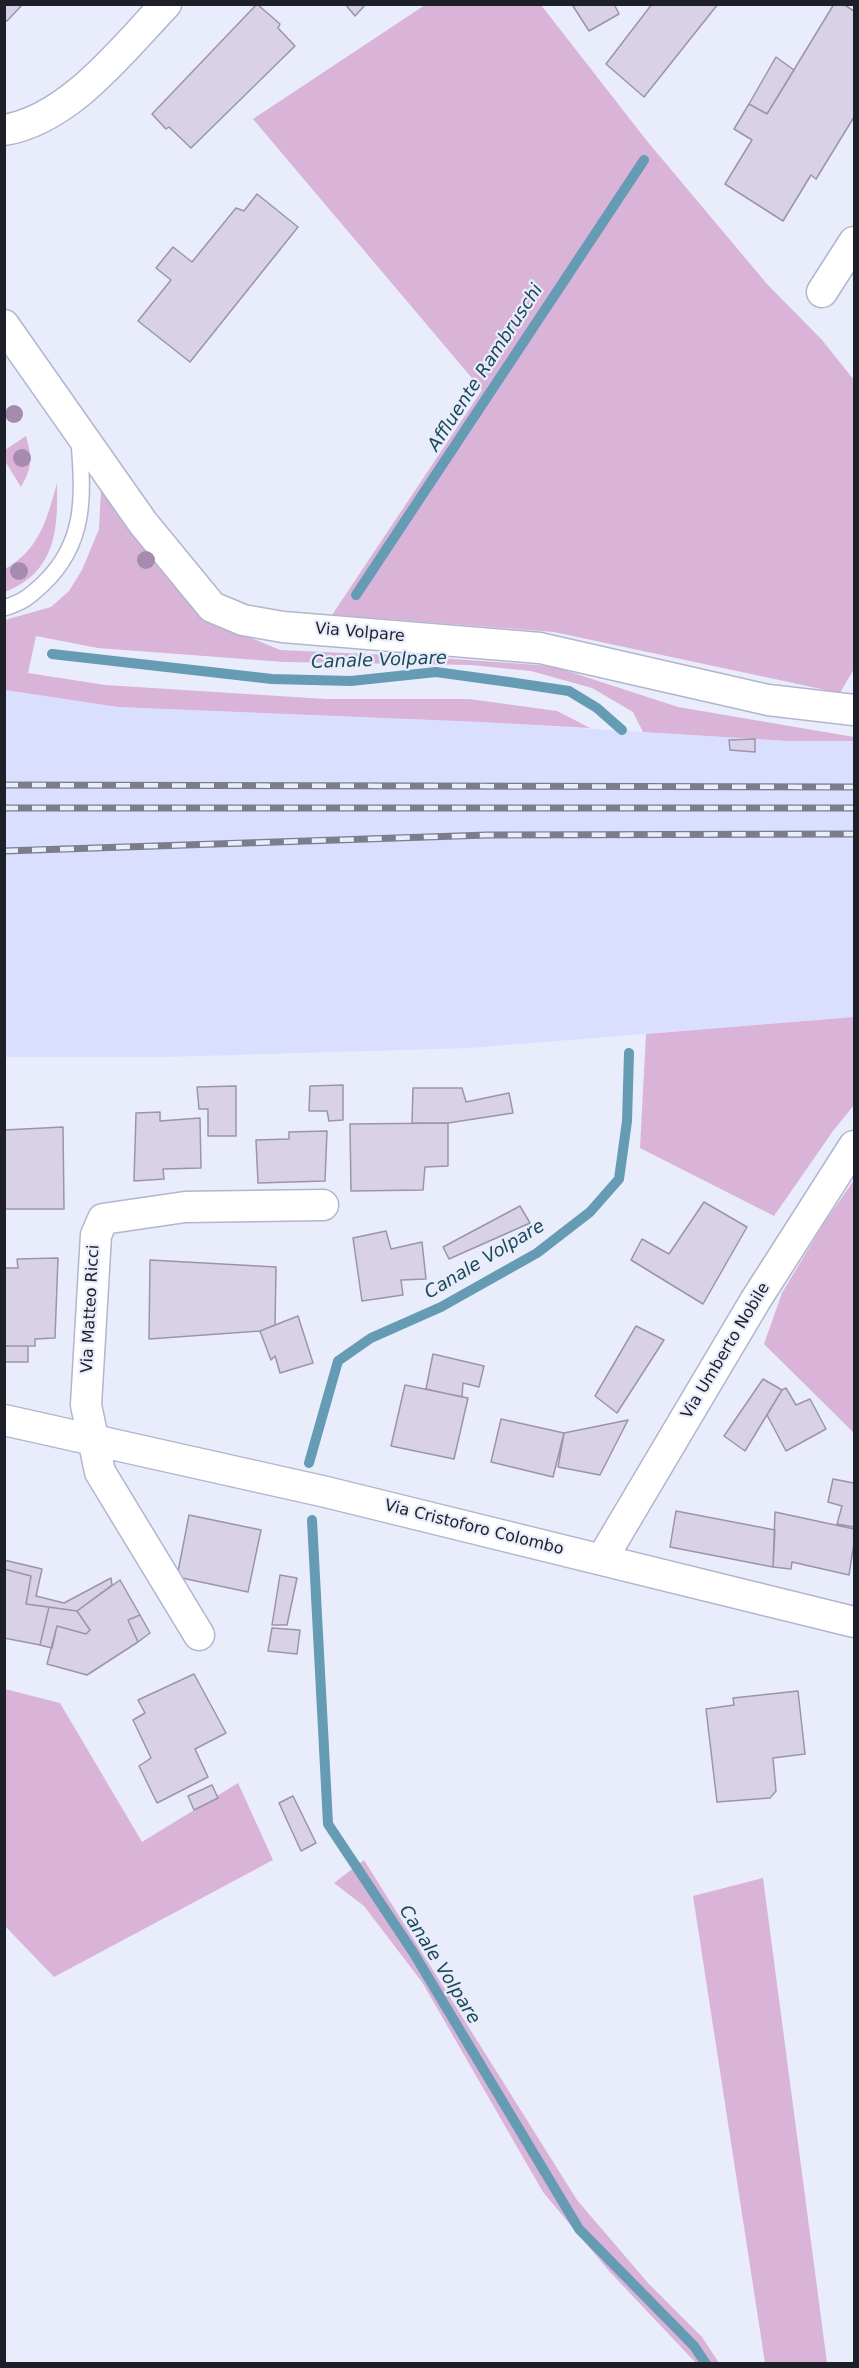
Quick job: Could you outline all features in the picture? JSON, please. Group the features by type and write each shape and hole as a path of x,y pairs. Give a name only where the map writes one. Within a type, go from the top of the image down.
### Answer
{"street":[{"path":"4,130 17,128 67,101 94,79 166,4"},
{"path":"822,292 855,242"},
{"name":"Via Volpare","path":"4,325 143,523 212,607 243,620 283,627 540,648 768,700 855,710"},
{"name":"Via Umberto Nobile","path":"602,1559 755,1301 855,1146"},
{"name":"Via Matteo Ricci","path":"93,1441 86,1405 96,1235 103,1219 184,1207 323,1204"},
{"name":"Via Cristoforo Colombo","path":"4,1420 326,1492 855,1622"},
{"path":"93,1441 100,1472 199,1635"}],"lane":[{"path":"4,608 24,602 59,568 77,529 82,491 78,430"}],"shaded area":[{"path":"425,5 541,5 647,141 767,284 822,340 854,380 854,669 840,693 554,632 332,615 482,390 253,119"},
{"path":"26,436 30,462 28,473 21,487 5,461 5,450"},
{"path":"57,483 54,533 44,561 22,584 5,592 5,569 17,561 34,542 50,509"},
{"path":"101,490 149,547 223,626 280,650 552,666 678,707 854,737 854,741 789,741 643,732 633,712 592,688 531,671 471,665 284,662 98,648 36,636 28,673 105,685 326,699 469,699 557,711 590,728 118,707 5,690 5,620 51,607 69,591 82,570 99,529"},
{"path":"5,690 118,707 481,722 789,741 854,741 854,1017 470,1048 165,1057 5,1057"},
{"path":"854,1017 854,1105 833,1131 774,1216 640,1148 646,1034"},
{"path":"854,1180 854,1433 764,1344 782,1293 824,1223"},
{"path":"5,1689 60,1703 142,1842 238,1783 273,1860 54,1977 5,1926"},
{"path":"364,1860 577,2200 648,2283 702,2337 719,2363 696,2363 609,2271 543,2192 422,1982 364,1906 334,1883"},
{"path":"763,1878 827,2363 765,2363 693,1896"}],"building":[{"path":"4,4 23,4 7,21 4,19"},
{"path":"257,4 280,24 278,28 295,46 191,148 169,127 166,129 152,114"},
{"path":"345,4 366,4 355,16"},
{"path":"575,4 614,4 619,14 589,31 573,6"},
{"path":"652,4 718,4 644,97 606,64"},
{"path":"834,4 843,4 854,11 854,117 816,179 811,175 783,221 725,184 752,140 734,129 749,104 767,114"},
{"path":"776,57 794,70 767,114 749,104"},
{"path":"257,194 298,227 190,362 138,321 171,280 156,268 173,247 192,262 236,208 244,211"},
{"path":"755,739 755,752 730,750 729,740"},
{"path":"343,1085 343,1120 329,1121 327,1111 309,1111 310,1086"},
{"path":"236,1086 236,1136 208,1136 208,1109 199,1109 197,1087"},
{"path":"413,1088 462,1088 466,1102 509,1093 513,1113 448,1123 412,1123"},
{"path":"160,1112 160,1121 200,1118 201,1168 163,1169 164,1179 134,1181 136,1113"},
{"path":"448,1123 448,1166 425,1167 423,1190 351,1191 350,1124"},
{"path":"63,1127 64,1209 4,1209 4,1130"},
{"path":"327,1131 325,1181 258,1183 256,1140 289,1139 289,1132"},
{"path":"704,1202 747,1227 703,1304 631,1260 642,1239 669,1254"},
{"path":"520,1206 530,1223 449,1259 443,1247"},
{"path":"386,1231 391,1249 422,1242 426,1279 401,1280 403,1295 362,1301 353,1238"},
{"path":"58,1258 55,1338 35,1339 35,1346 4,1346 4,1268 18,1268 17,1259"},
{"path":"150,1260 276,1267 275,1325 260,1331 149,1339"},
{"path":"298,1316 313,1363 280,1373 275,1356 271,1360 260,1331"},
{"path":"636,1326 664,1340 617,1413 595,1396"},
{"path":"4,1346 28,1346 28,1362 4,1362"},
{"path":"433,1354 484,1366 479,1387 463,1383 462,1397 426,1389"},
{"path":"763,1379 782,1390 745,1451 724,1436"},
{"path":"405,1385 468,1398 454,1459 391,1446"},
{"path":"786,1388 796,1405 810,1399 826,1429 786,1451 767,1415 782,1390"},
{"path":"501,1419 564,1433 553,1477 491,1462"},
{"path":"628,1420 600,1475 558,1467 564,1433"},
{"path":"833,1479 854,1483 854,1527 837,1524 842,1506 828,1502"},
{"path":"676,1511 775,1530 773,1567 670,1547"},
{"path":"775,1512 854,1529 849,1575 792,1562 791,1569 773,1567"},
{"path":"189,1515 261,1530 248,1592 177,1577"},
{"path":"4,1560 42,1569 36,1596 64,1603 111,1578 112,1585 77,1611 26,1604 31,1576 4,1569"},
{"path":"4,1569 31,1576 26,1604 49,1607 40,1645 4,1638"},
{"path":"280,1575 297,1578 287,1625 272,1625"},
{"path":"120,1580 140,1615 128,1620 138,1642 87,1675 47,1664 57,1626 86,1634 90,1630 77,1611"},
{"path":"49,1607 77,1611 90,1630 86,1634 57,1626 52,1648 40,1645"},
{"path":"140,1615 150,1633 138,1642 128,1620"},
{"path":"272,1628 300,1630 297,1654 268,1651"},
{"path":"194,1674 226,1733 195,1749 208,1777 157,1803 139,1766 151,1758 133,1720 145,1713 138,1700"},
{"path":"798,1691 805,1754 773,1758 776,1791 770,1798 717,1802 706,1709 734,1705 733,1698"},
{"path":"212,1785 218,1798 194,1810 188,1796"},
{"path":"293,1796 316,1843 301,1851 279,1803"}],"waterway":[{"name":"Affluente Rambruschi","path":"356,595 644,160"},
{"name":"Canale Volpare","path":"52,654 272,679 351,681 436,672 569,691 597,708 622,730"},
{"name":"Canale Volpare","path":"309,1463 338,1361 371,1338 441,1307 537,1253 590,1212 619,1179 627,1121 629,1053"},
{"name":"Canale Volpare","path":"312,1520 328,1824 413,1952 579,2229 694,2346 706,2364"}],"railway":[{"path":"4,785 854,787"},
{"path":"4,808 854,808"},
{"path":"4,851 487,835 854,834"}]}
